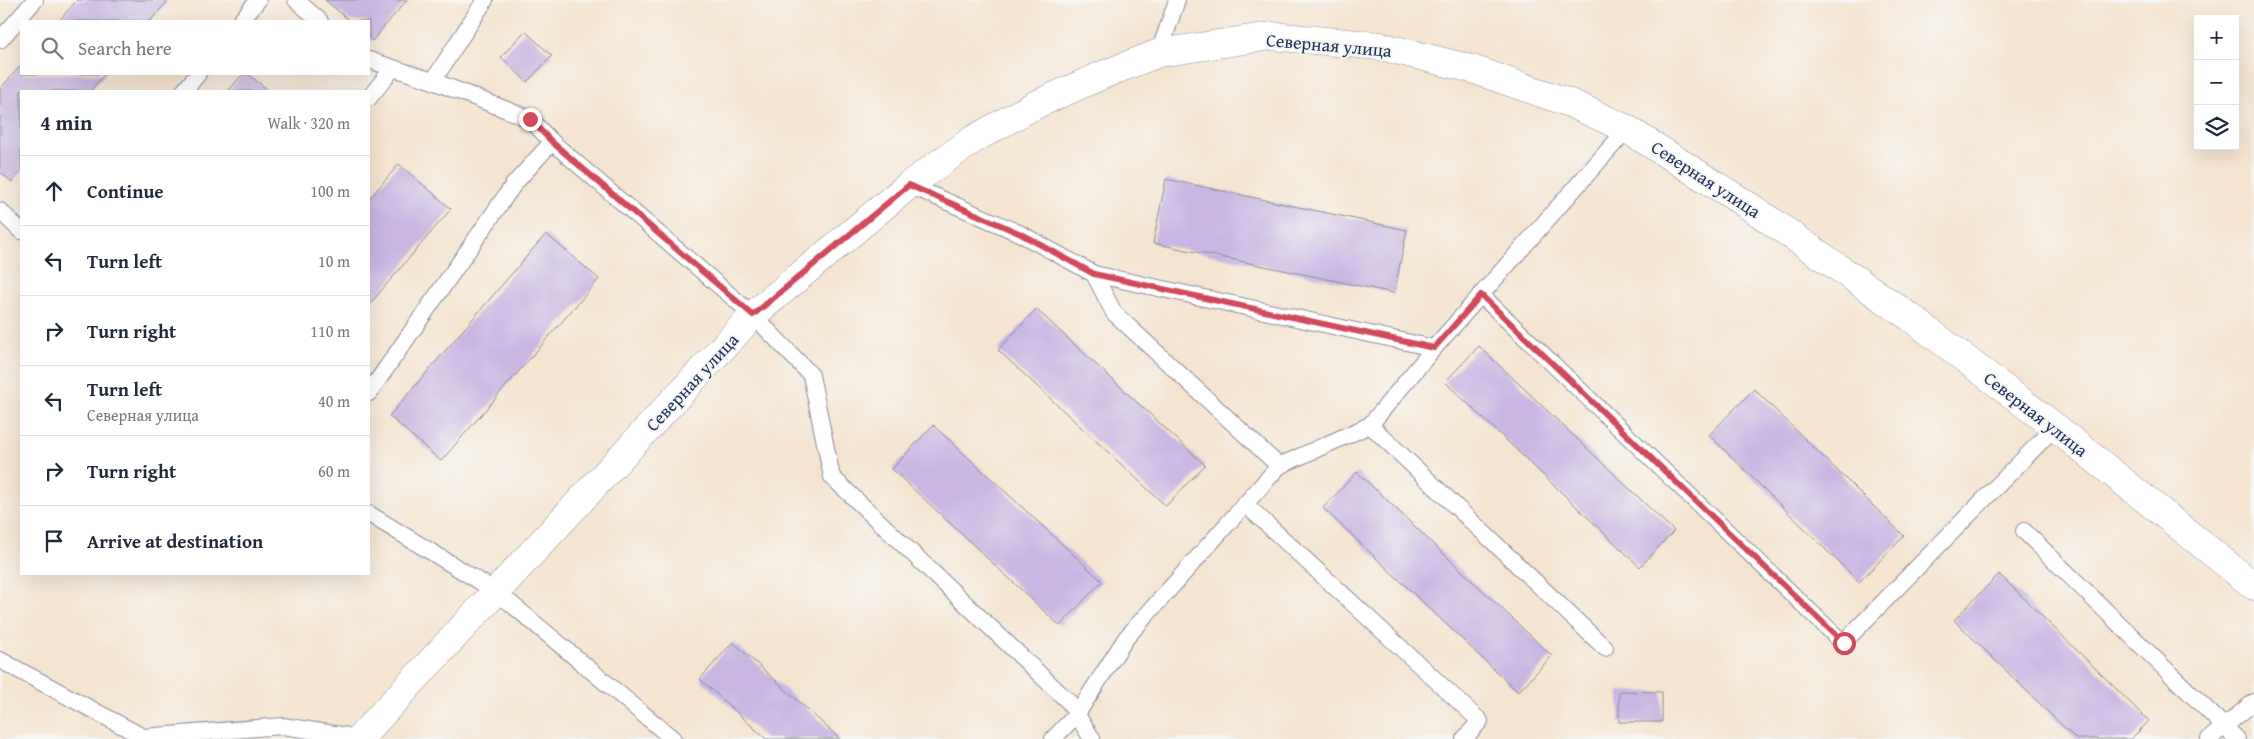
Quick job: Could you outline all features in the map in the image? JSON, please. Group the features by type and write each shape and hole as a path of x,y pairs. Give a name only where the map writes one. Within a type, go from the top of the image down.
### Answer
{"street":[{"name":"Северная улица","path":"359,738 498,592 753,315 909,185 974,139 1034,105 1159,53 1271,36 1380,46 1472,69 1570,103 1627,129 1752,208 1910,317 2055,427 2254,586"}],"lane":[{"path":"0,40 35,0"},
{"path":"242,20 258,0"},
{"path":"296,0 319,20"},
{"path":"433,81 485,0"},
{"path":"1159,53 1177,0"},
{"path":"370,60 433,81 530,119 552,142 753,315 811,375 832,477 1069,702 1092,739"},
{"path":"370,97 393,68"},
{"path":"185,90 197,75"},
{"path":"1053,739 1077,714 1126,638 1279,466 1370,425 1434,348 1627,129"},
{"path":"370,391 514,184 552,142"},
{"path":"909,185 1021,234 1094,274 1434,348"},
{"path":"0,211 20,230"},
{"path":"1094,274 1114,313 1279,466"},
{"path":"1481,295 1844,643 2055,427"},
{"path":"1370,425 1605,648"},
{"path":"1246,504 1480,720 1464,739"},
{"path":"370,515 498,592 673,739"},
{"path":"2024,532 2237,739"},
{"path":"0,660 143,737 283,726 359,738"},
{"path":"2209,739 2254,702"}],"building":[{"path":"77,0 169,0 151,20 60,20"},
{"path":"325,0 407,0 372,41 370,39 370,20 349,20"},
{"path":"525,31 552,56 527,82 501,57"},
{"path":"20,66 20,75 104,75 91,90 20,90 20,172 12,182 0,172 0,89"},
{"path":"242,75 249,75 268,90 229,90"},
{"path":"399,164 451,209 370,304 370,198"},
{"path":"1166,179 1407,230 1394,293 1153,243"},
{"path":"546,234 599,279 441,461 389,416"},
{"path":"1036,309 1205,465 1166,506 998,350"},
{"path":"1479,346 1674,531 1640,567 1445,382"},
{"path":"1754,389 1904,536 1859,582 1709,435"},
{"path":"933,425 1102,581 1060,626 892,469"},
{"path":"1357,472 1552,656 1518,692 1323,508"},
{"path":"1999,574 2149,721 2131,739 2076,739 1954,620"},
{"path":"733,642 840,739 766,739 700,679"},
{"path":"1619,691 1662,692 1662,722 1619,722"}],"route":[{"path":"530,119 552,142 753,315 807,268 909,185 1021,234 1094,274 1434,348 1481,295 1844,643"}]}
